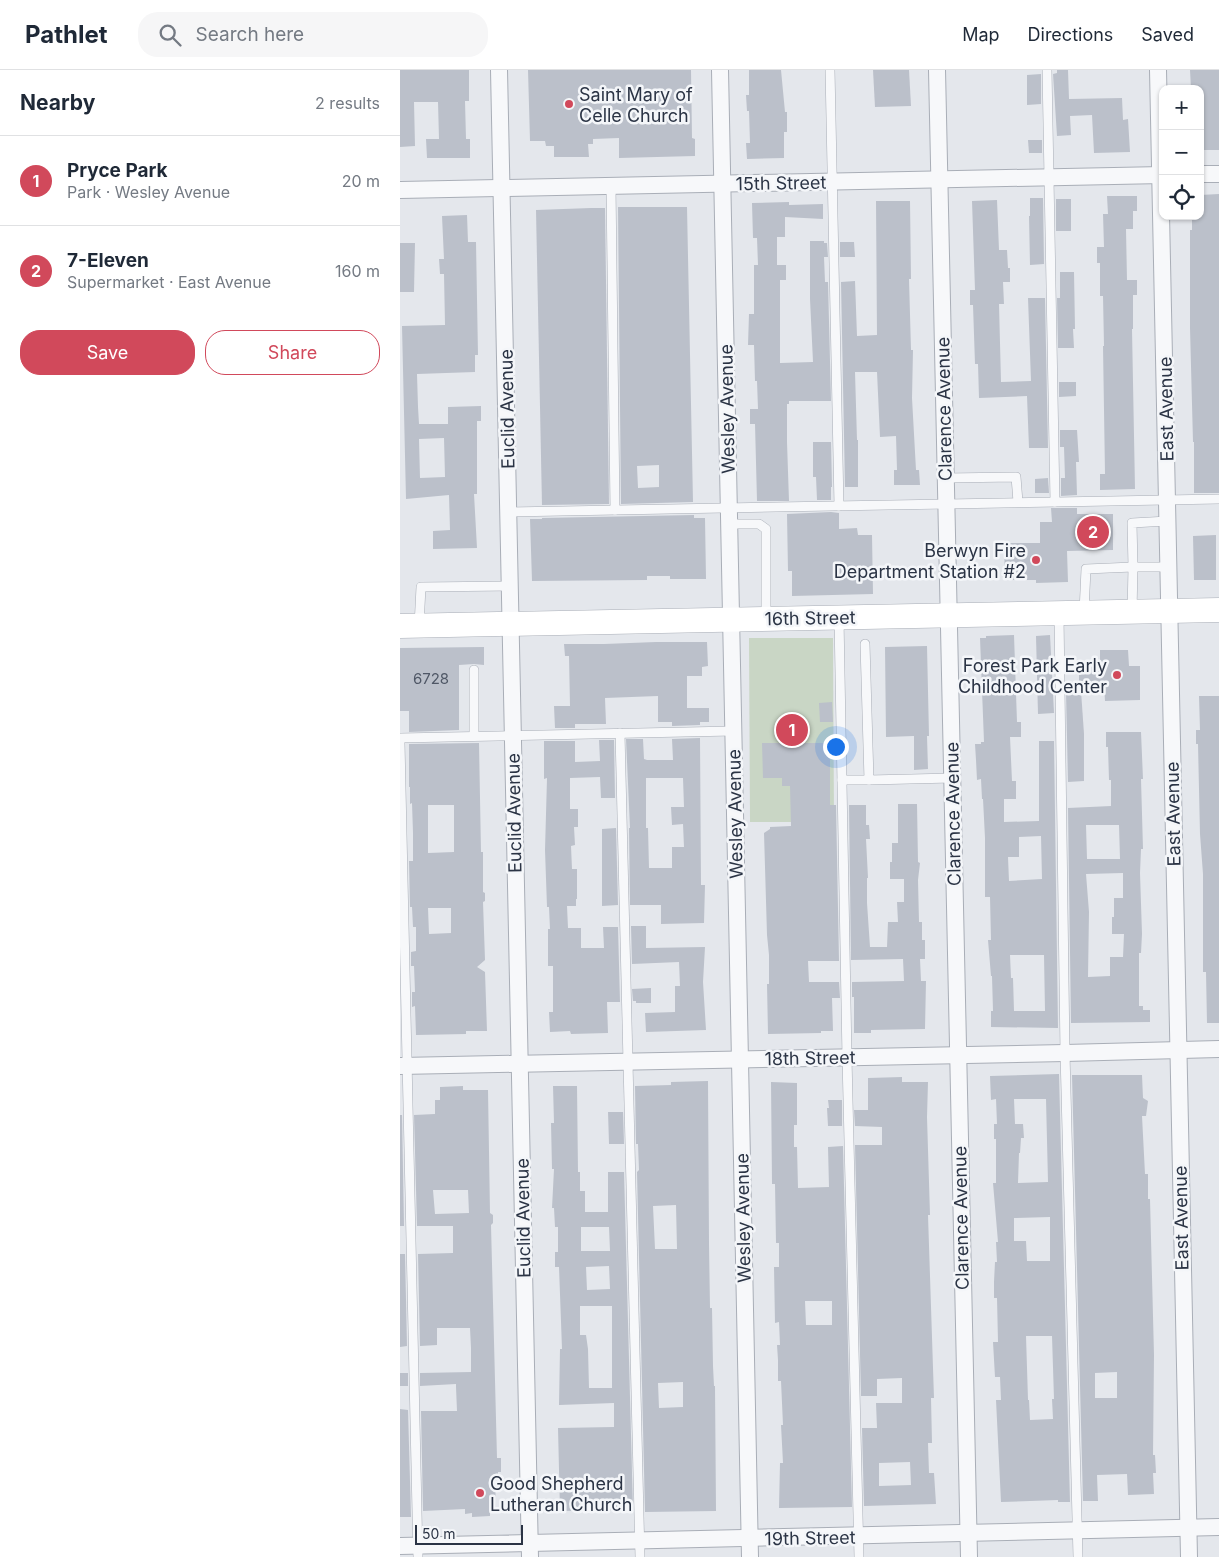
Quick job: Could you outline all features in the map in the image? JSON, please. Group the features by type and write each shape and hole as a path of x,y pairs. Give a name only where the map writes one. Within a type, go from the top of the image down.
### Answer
{"street":[{"name":"Euclid Avenue","path":"499,70 530,1550"},
{"name":"Wesley Avenue","path":"720,70 750,1557"},
{"name":"Clarence Avenue","path":"937,70 969,1557"},
{"name":"East Avenue","path":"1158,70 1160,130"},
{"path":"1204,174 1219,174"},
{"name":"15th Street","path":"400,190 1159,175"},
{"name":"East Avenue","path":"1163,220 1189,1557"},
{"name":"16th Street","path":"410,626 1219,610"},
{"name":"18th Street","path":"404,1066 1065,1054 1219,1049"},
{"name":"19th Street","path":"400,1546 418,1551 640,1549 750,1539 1219,1527"}],"lane":[{"path":"830,70 839,506"},
{"path":"1047,70 1055,502"},
{"path":"611,186 615,510"},
{"path":"946,478 1016,477 1018,502"},
{"path":"509,512 615,510 729,516 839,506 1219,499"},
{"path":"729,516 759,524 766,529 766,619"},
{"path":"1132,612 1132,523 1168,521"},
{"path":"1084,613 1086,569 1169,567"},
{"path":"410,626 421,587 510,586"},
{"path":"1058,613 1065,1054 1078,1557"},
{"path":"839,618 859,1557"},
{"path":"865,644 869,780"},
{"path":"474,670 474,736"},
{"path":"400,738 733,731"},
{"path":"620,733 640,1549"},
{"path":"400,743 404,1066 418,1551"},
{"path":"842,780 952,778"}],"green space":[{"path":"749,638 833,638 834,822 750,822"}],"building":[{"path":"400,70 469,70 469,101 465,101 466,139 470,139 470,158 427,158 426,139 439,139 438,102 414,102 415,146 400,147"},
{"path":"528,70 691,70 692,138 695,139 695,156 619,158 619,138 593,139 593,144 588,144 589,157 554,157 554,146 546,146 545,141 530,141"},
{"path":"749,70 781,70 785,112 787,112 787,132 784,132 784,158 747,159 746,143 750,143 749,111 747,111 746,95 749,95"},
{"path":"873,70 909,70 911,106 875,107"},
{"path":"1057,70 1068,70 1069,99 1122,98 1123,120 1128,119 1130,152 1094,153 1092,115 1070,116 1071,135 1057,136 1053,74 1057,73"},
{"path":"1190,70 1219,70 1219,150 1204,150 1204,85 1191,85"},
{"path":"1041,74 1041,104 1027,105 1027,75"},
{"path":"1028,140 1042,140 1042,153 1029,153"},
{"path":"1219,194 1219,493 1194,493 1190,230 1192,230 1192,220 1204,220 1204,195"},
{"path":"1107,196 1137,196 1137,211 1133,211 1133,229 1126,229 1127,280 1137,280 1137,295 1133,295 1132,329 1135,489 1100,490 1100,474 1105,474 1104,346 1103,296 1100,296 1100,263 1097,263 1097,247 1104,247 1103,214 1108,214"},
{"path":"1030,198 1043,198 1044,264 1030,265"},
{"path":"1056,199 1071,199 1071,231 1056,231"},
{"path":"997,200 999,250 1007,250 1008,268 1010,268 1010,282 1003,282 1004,304 999,304 1001,382 1031,381 1028,298 1045,298 1048,448 1029,448 1027,396 979,398 978,364 975,364 973,305 970,305 970,290 975,290 972,201"},
{"path":"876,201 910,201 911,279 909,279 911,350 913,350 912,398 916,470 919,470 920,485 894,485 894,470 897,470 896,436 880,437 877,372 855,372 858,487 845,487 841,282 855,281 857,336 877,335"},
{"path":"789,202 789,205 823,204 823,219 785,217 785,237 777,237 777,265 786,265 786,280 780,280 780,363 813,362 810,241 824,241 824,243 827,243 828,257 824,257 825,282 828,282 831,401 789,401 789,404 787,404 787,442 789,501 757,501 755,424 750,424 750,409 758,409 757,381 755,381 754,345 748,345 749,314 754,314 754,265 758,265 757,238 753,238 752,203"},
{"path":"618,207 687,207 693,502 621,504","holes":["659,465 659,487 638,488 637,466"]},
{"path":"605,208 609,504 542,505 536,210"},
{"path":"467,215 468,242 476,242 478,355 475,355 475,372 417,374 419,424 448,424 448,407 481,406 481,421 477,421 477,494 474,494 477,548 433,549 433,531 450,530 449,495 406,499 402,326 445,325 444,274 440,274 439,259 444,259 442,216","holes":["444,438 445,477 420,478 419,439"]},
{"path":"840,242 854,242 855,257 840,257"},
{"path":"400,243 415,243 414,292 400,292"},
{"path":"1060,272 1074,272 1074,348 1058,348 1057,298 1060,298"},
{"path":"1059,382 1076,382 1076,396 1059,397"},
{"path":"1060,430 1077,430 1079,462 1076,462 1077,495 1061,496 1061,478 1065,478 1064,447 1060,447"},
{"path":"813,442 831,442 831,500 817,500 816,477 813,477"},
{"path":"1048,478 1049,493 1035,493 1035,479"},
{"name":"Berwyn Fire Department Station #2","path":"1051,508 1077,508 1077,514 1113,514 1113,550 1067,551 1068,582 1036,583 1036,580 1005,580 1004,543 1040,543 1040,522 1052,522"},
{"path":"839,513 839,529 857,528 858,535 872,535 873,594 792,596 792,571 788,571 787,514"},
{"path":"694,515 694,518 705,518 706,579 670,579 670,576 647,576 647,580 532,581 530,519"},
{"path":"1216,535 1216,580 1194,580 1193,536"},
{"path":"1014,635 1017,722 1021,722 1021,737 1010,737 1012,781 1016,781 1016,799 1004,799 1004,822 1039,821 1039,741 1054,741 1058,1028 991,1027 991,1011 993,1011 992,976 988,940 991,940 990,897 985,897 983,799 981,779 977,780 975,744 984,742 980,638 986,638 986,636","holes":["1041,836 1042,879 1009,881 1008,857 1019,857 1019,837","1010,955 1044,955 1045,1011 1014,1011"]},
{"path":"1050,635 1054,713 1038,714 1036,636"},
{"path":"707,642 708,666 702,667 702,676 687,676 687,708 709,708 709,722 700,722 700,725 672,726 672,722 658,722 658,696 605,698 606,724 575,724 575,728 555,728 554,706 570,706 569,656 565,656 564,644"},
{"path":"927,646 928,769 914,770 914,736 886,737 885,647"},
{"path":"484,647 484,665 459,665 459,730 409,732 409,711 400,711 400,648"},
{"path":"1100,650 1128,650 1129,666 1140,666 1140,700 1105,701 1104,682 1079,682 1079,667 1100,667"},
{"path":"1081,691 1084,734 1084,781 1068,782 1066,692"},
{"path":"1199,696 1219,696 1219,1023 1207,1023 1206,972 1203,972 1203,874 1198,744 1196,744 1196,730 1200,730"},
{"path":"832,702 833,722 820,722 819,703"},
{"path":"1106,732 1141,732 1143,849 1141,849 1140,873 1142,934 1141,953 1139,953 1139,1006 1143,1006 1143,1010 1150,1010 1150,1022 1071,1023 1068,808 1111,806 1111,780 1109,780 1108,747 1106,747","holes":["1086,825 1119,825 1120,859 1087,859","1123,873 1123,898 1114,898 1114,917 1112,917 1112,934 1124,934 1123,957 1110,957 1110,976 1088,977 1089,912 1086,874"]},
{"path":"700,738 701,885 705,885 704,923 661,924 661,905 630,905 630,828 626,739 643,739 644,759 673,760 672,739","holes":["646,778 683,778 684,807 671,807 672,825 683,824 684,847 672,847 672,868 649,868 648,828 646,828"]},
{"path":"599,740 614,740 615,798 601,798 600,777 570,778 570,809 578,809 578,827 574,827 575,845 571,846 572,869 577,869 577,899 576,906 567,906 568,928 581,928 581,948 604,948 603,927 618,927 620,1002 607,1002 608,1033 571,1034 570,1031 550,1032 549,1012 553,1012 553,966 548,966 548,929 550,929 549,907 547,907 545,850 547,778 544,779 544,741 575,741 575,762 600,761"},
{"path":"479,743 481,852 483,852 483,892 485,893 485,901 483,902 485,960 477,967 485,972 487,1031 466,1031 466,1034 416,1035 415,1006 412,1007 412,992 415,992 414,966 411,966 411,952 416,951 416,927 413,927 412,907 410,907 409,861 413,861 413,833 412,803 410,804 409,787 409,744","holes":["428,805 454,805 454,852 428,853","428,908 451,908 451,933 429,934"]},
{"path":"762,743 830,743 830,805 836,805 839,961 808,961 809,982 839,982 840,998 832,998 833,1031 768,1034 767,984 769,984 769,955 764,833 770,827 791,826 790,786 782,786 782,778 763,778"},
{"path":"898,804 917,804 918,862 920,863 918,880 919,922 922,922 922,940 925,940 925,959 920,959 921,981 926,981 925,1029 871,1030 871,1033 854,1033 852,982 904,981 903,959 851,960 849,805 866,805 866,825 869,825 870,839 866,839 870,947 887,947 888,922 898,922 897,902 904,902 904,879 890,879 892,843 898,843"},
{"path":"616,828 618,905 602,906 602,829"},
{"path":"631,926 646,926 646,948 705,947 703,982 706,1030 646,1032 645,1013 675,1012 675,986 680,986 679,962 632,964"},
{"path":"651,988 651,1003 636,1003 636,1001 633,1001 632,989"},
{"path":"1059,1074 1070,1502 1058,1502 1058,1500 1001,1502 996,1400 1001,1400 1000,1377 995,1377 993,1342 998,1342 997,1298 994,1298 994,1282 995,1262 997,1262 996,1242 998,1242 993,1183 996,1183 994,1124 997,1124 996,1099 991,1100 990,1076","holes":["1014,1099 1046,1099 1048,1182 1018,1183 1019,1153 1021,1138 1024,1138 1023,1124 1015,1124","1050,1217 1050,1261 1027,1261 1026,1241 1014,1241 1014,1218","1026,1336 1052,1336 1053,1419 1030,1420"]},
{"path":"1072,1075 1142,1075 1143,1098 1148,1101 1146,1116 1142,1116 1145,1174 1148,1174 1148,1199 1150,1199 1154,1355 1153,1455 1155,1455 1156,1473 1153,1473 1154,1494 1128,1495 1127,1474 1097,1475 1098,1501 1083,1501","holes":["1117,1372 1117,1398 1095,1398 1095,1373"]},
{"path":"902,1077 902,1082 928,1082 927,1117 930,1215 928,1215 934,1398 931,1398 932,1443 928,1443 929,1473 934,1473 936,1504 864,1506 862,1428 877,1428 876,1403 902,1403 902,1378 877,1379 877,1396 861,1396 855,1145 882,1145 882,1127 855,1126 854,1110 868,1110 868,1078","holes":["910,1462 911,1485 879,1486 879,1463"]},
{"path":"708,1081 710,1308 712,1308 715,1386 716,1511 645,1512 637,1172 639,1170 638,1144 636,1144 635,1086 671,1085 671,1082","holes":["676,1205 677,1249 655,1249 653,1206","683,1382 683,1407 659,1408 658,1383"]},
{"path":"771,1082 797,1083 797,1125 794,1125 794,1147 797,1147 798,1188 829,1187 828,1147 843,1146 852,1507 779,1508 780,1463 783,1463 781,1425 783,1425 781,1381 778,1381 777,1345 780,1345 779,1322 775,1323 774,1267 779,1267 779,1243 776,1243 775,1184 772,1184","holes":["805,1301 832,1301 832,1325 806,1325"]},
{"path":"463,1086 463,1090 488,1090 490,1213 493,1215 493,1223 491,1225 497,1458 501,1458 501,1472 495,1475 496,1512 490,1512 490,1516 472,1517 472,1513 465,1514 465,1509 423,1511 421,1411 457,1411 456,1384 420,1386 420,1373 471,1372 470,1328 437,1328 437,1345 420,1346 418,1254 453,1253 453,1226 417,1226 414,1115 435,1114 435,1100 440,1100 440,1087","holes":["433,1190 468,1190 469,1213 435,1214"]},
{"path":"553,1086 577,1086 578,1172 580,1172 580,1191 585,1191 585,1212 608,1212 608,1172 624,1172 633,1510 560,1511 558,1428 614,1427 614,1403 559,1405 560,1349 562,1349 559,1267 555,1267 555,1252 558,1252 558,1227 555,1227 554,1208 552,1208 554,1169 552,1169 551,1123 554,1123","holes":["581,1227 609,1227 610,1251 581,1251","609,1266 610,1289 587,1290 586,1267","580,1306 612,1306 612,1388 589,1388 586,1335 580,1335"]},
{"path":"828,1100 842,1100 842,1126 828,1126"},
{"path":"608,1112 623,1112 624,1144 609,1144"},
{"path":"400,1115 402,1115 404,1226 400,1226"},
{"path":"400,1254 405,1254 407,1346 400,1347"},
{"path":"400,1373 408,1373 408,1386 400,1386"},
{"path":"400,1409 408,1410 411,1517 400,1517"}],"place":[{"name":"Saint Mary of Celle Church","path":"569,104"},
{"name":"7-Eleven","path":"1093,532"},
{"name":"Berwyn Fire Department Station #2","path":"1036,560"},
{"name":"Forest Park Early Childhood Center","path":"1117,675"},
{"name":"Pryce Park","path":"792,730"},
{"name":"Good Shepherd Lutheran Church","path":"480,1493"}]}
